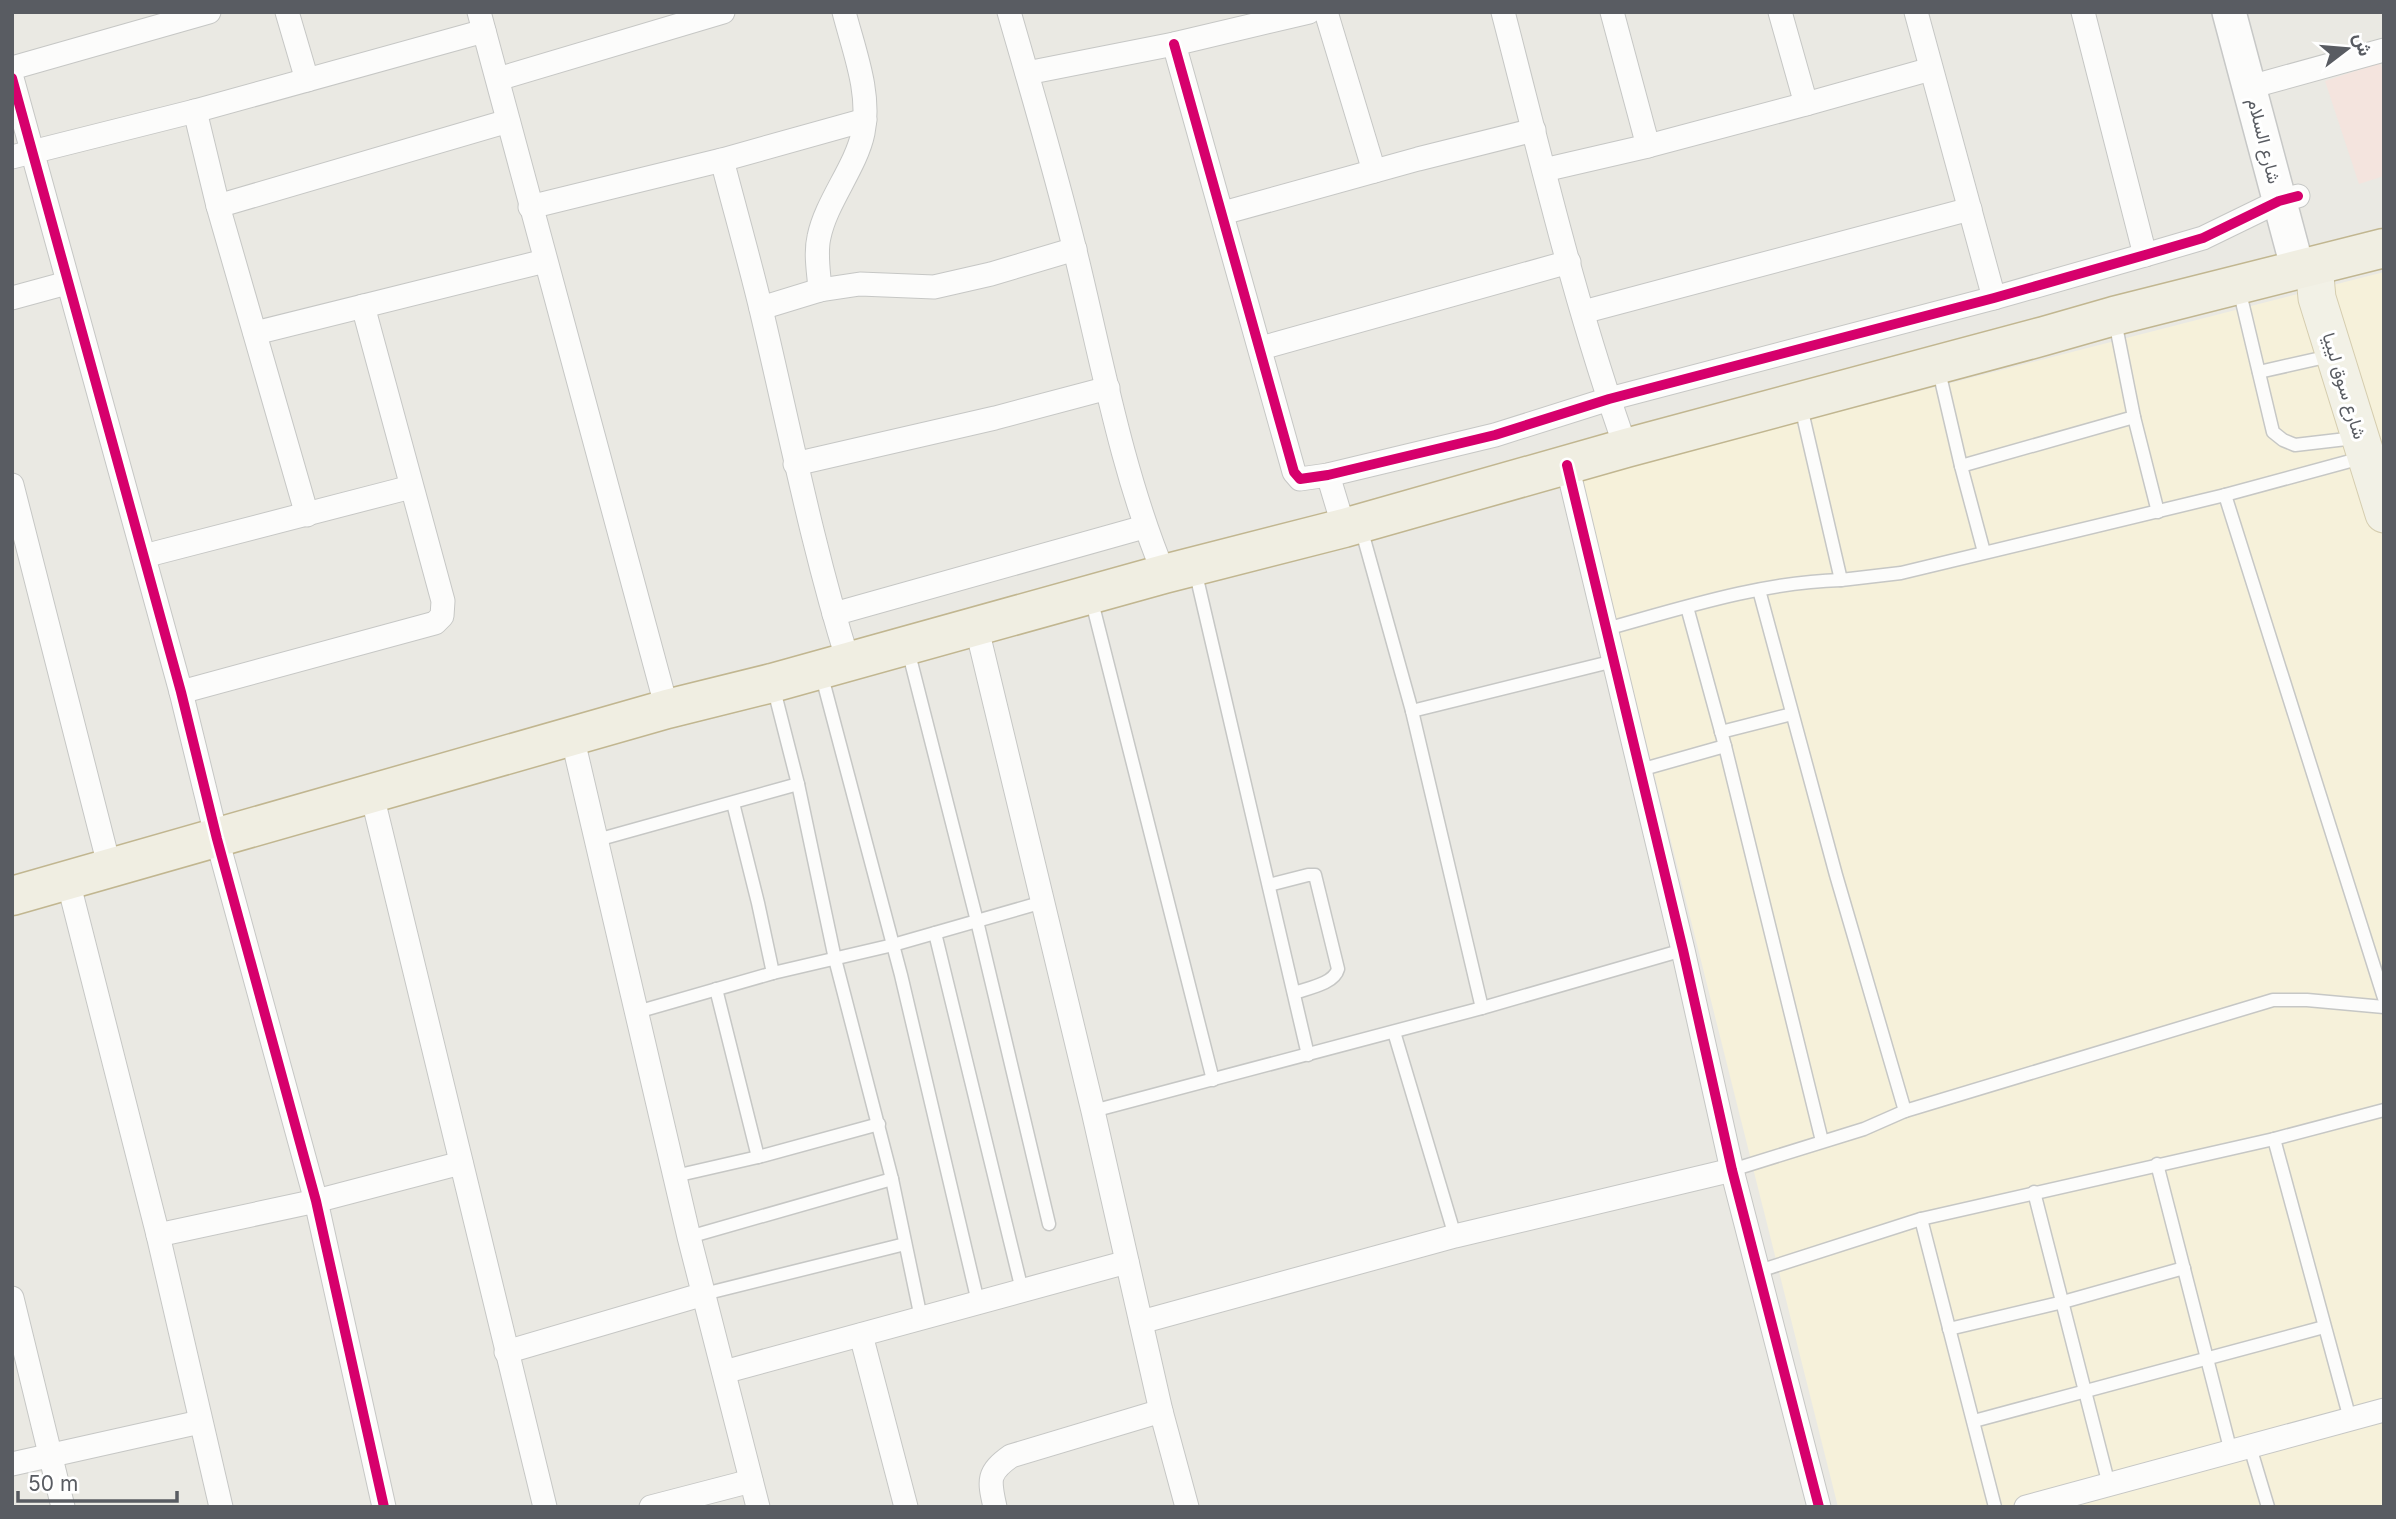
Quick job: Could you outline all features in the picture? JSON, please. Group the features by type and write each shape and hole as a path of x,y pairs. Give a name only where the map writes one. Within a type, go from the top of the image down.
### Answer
{"highway":[{"path":"12,896 667,709 772,683 1179,570 1352,526 1800,400 2238,284 2309,278 2384,248"}],"main road":[{"name":"شارع السلام","path":"2229,12 2259,84"},
{"name":"شارع السلام","path":"2250,12 2259,84 2309,278"},
{"name":"شارع سوق ليبيا","path":"2309,278 2384,514"}],"street":[{"path":"12,68 209,12"},
{"path":"287,12 307,80"},
{"path":"498,79 723,12"},
{"path":"820,290 817,247 821,227 862,139 865,120 862,79 844,12"},
{"path":"1009,12 1075,248 1144,527 1179,570"},
{"path":"1027,73 1174,44 1309,12"},
{"path":"1326,12 1374,171"},
{"path":"1503,12 1583,312 1626,448"},
{"path":"1612,12 1648,146"},
{"path":"1780,12 1806,104"},
{"path":"1916,12 1994,298"},
{"path":"2083,12 2145,255"},
{"path":"22,154 307,80 481,22 667,709"},
{"path":"1174,44 1294,472 1304,480 1495,435 1609,398 1994,298 2145,255 2203,238 2288,198"},
{"path":"2259,84 2384,50"},
{"path":"1544,170 1648,146 1931,69"},
{"path":"12,78 22,154 67,283 144,556 217,839 316,1201 384,1507"},
{"path":"195,111 218,206 307,515"},
{"path":"530,207 722,160 865,120"},
{"path":"218,206 508,121"},
{"path":"1223,214 1374,171 1534,130"},
{"path":"722,160 761,308 795,464 834,614 834,665"},
{"path":"1583,312 1970,209"},
{"path":"761,308 820,290 860,284 934,287 991,274 1075,248"},
{"path":"255,333 545,261"},
{"path":"1261,348 1569,262"},
{"path":"12,299 67,283"},
{"path":"181,692 435,623 442,616 443,601 363,306"},
{"path":"795,464 995,418 1108,388"},
{"path":"1567,465 1683,950 1732,1170 1819,1507"},
{"path":"1328,475 1352,526"},
{"path":"12,485 110,869"},
{"path":"144,556 411,487"},
{"path":"834,614 1144,527"},
{"path":"976,625 1093,1111 1161,1411 1187,1507"},
{"path":"572,736 689,1237 758,1507"},
{"path":"372,795 545,1507"},
{"path":"68,881 158,1235 221,1507"},
{"path":"158,1235 316,1201 461,1163"},
{"path":"1142,1322 1455,1236 1732,1170"},
{"path":"724,1372 1127,1262"},
{"path":"506,1352 704,1294"},
{"path":"12,1298 63,1507"},
{"path":"861,1335 906,1507"},
{"path":"2026,1507 2384,1410"},
{"path":"995,1507 990,1483 993,1471 1011,1456 1161,1411"},
{"path":"12,1464 200,1422"},
{"path":"651,1507 751,1481"}],"lane":[{"path":"2238,284 2273,432 2295,445 2362,447"},
{"path":"2114,316 2134,417 2158,512"},
{"path":"2259,372 2334,355"},
{"path":"1938,364 1984,552"},
{"path":"1800,400 1841,580"},
{"path":"1961,466 2134,417"},
{"path":"1606,629 1759,590 1901,573 2158,512 2225,495 2362,447"},
{"path":"2225,495 2384,998"},
{"path":"1352,526 1412,711 1482,1008"},
{"path":"1179,570 1269,885 1308,1055"},
{"path":"1759,590 1905,1111"},
{"path":"1090,594 1213,1080"},
{"path":"1687,607 1725,746 1822,1141"},
{"path":"906,645 977,921 1049,1224"},
{"path":"1412,711 1614,661"},
{"path":"834,665 893,945 978,1302"},
{"path":"772,683 835,959 892,1179 921,1318"},
{"path":"1721,732 1792,714"},
{"path":"1640,770 1725,746"},
{"path":"597,840 797,784"},
{"path":"733,803 773,973"},
{"path":"1269,885 1315,875 1338,969 1338,973 1331,979 1294,993"},
{"path":"637,1012 773,973 893,945 1043,902"},
{"path":"935,933 1022,1290"},
{"path":"1093,1111 1482,1008 1683,950"},
{"path":"716,989 758,1157"},
{"path":"1732,1170 1864,1129 1905,1111 2273,1000 2307,1000 2384,1007"},
{"path":"1394,1032 1455,1236"},
{"path":"1759,1271 1921,1219 2274,1139 2384,1110"},
{"path":"675,1176 879,1124"},
{"path":"2274,1139 2350,1419"},
{"path":"2157,1164 2207,1358 2240,1449 2268,1507"},
{"path":"689,1237 892,1179"},
{"path":"2034,1192 2109,1485"},
{"path":"1921,1219 1995,1507"},
{"path":"704,1294 905,1244"},
{"path":"1949,1329 2063,1302 2184,1268"},
{"path":"1974,1421 2324,1327"}],"shaded area":[{"path":"2380,63 2384,75 2384,176 2359,184 2325,81"},
{"path":"2384,272 2384,1507 1838,1507 1580,478"}],"cycle path":[{"path":"1174,44 1294,472 1300,479 1328,475 1495,435 1609,399 1994,298 2203,238 2279,201 2298,196"},
{"path":"12,78 181,692 217,839 316,1201 384,1507"},
{"path":"1567,465 1683,950 1732,1170 1819,1507"}]}
